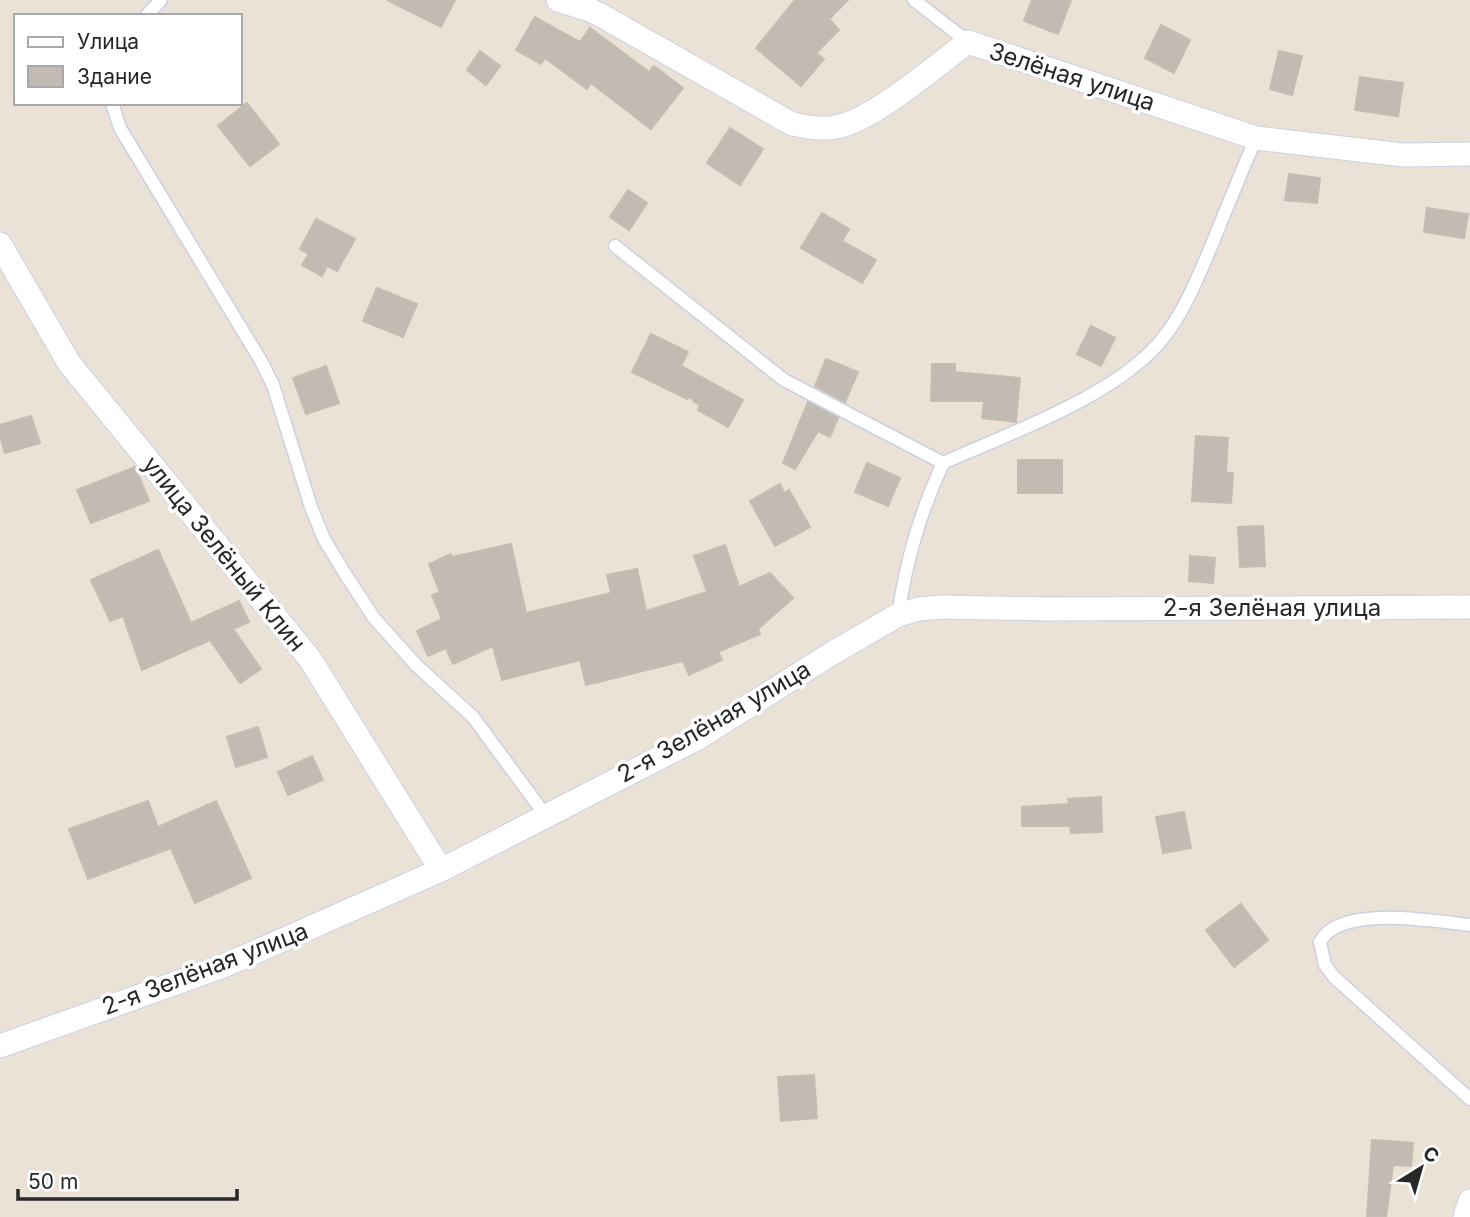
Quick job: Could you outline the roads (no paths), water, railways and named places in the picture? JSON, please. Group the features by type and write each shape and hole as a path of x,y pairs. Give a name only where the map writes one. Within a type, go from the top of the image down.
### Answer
{"street":[{"name":"Зелёная улица","path":"558,0 597,13 792,124 813,128 846,125 877,109 968,42 1256,138 1403,155 1470,154"},
{"name":"улица Зелёный Клин","path":"0,244 69,363 310,659 441,870"},
{"name":"2-я Зелёная улица","path":"0,1046 221,967 441,870 698,738 840,648 898,615 919,609 942,607 1470,607"},
{"path":"1465,1217 1470,1201"}],"lane":[{"path":"148,14 161,0"},
{"path":"914,0 968,42"},
{"path":"113,105 120,128 273,384 310,507 324,539 374,618 416,665 473,717 546,816"},
{"path":"898,615 905,567 915,531 943,463 1088,395 1147,356 1164,338 1180,314 1256,138"},
{"path":"615,246 784,380 943,463"},
{"path":"1470,925 1403,919 1353,920 1331,929 1320,942 1325,965 1334,977 1470,1099"}]}
